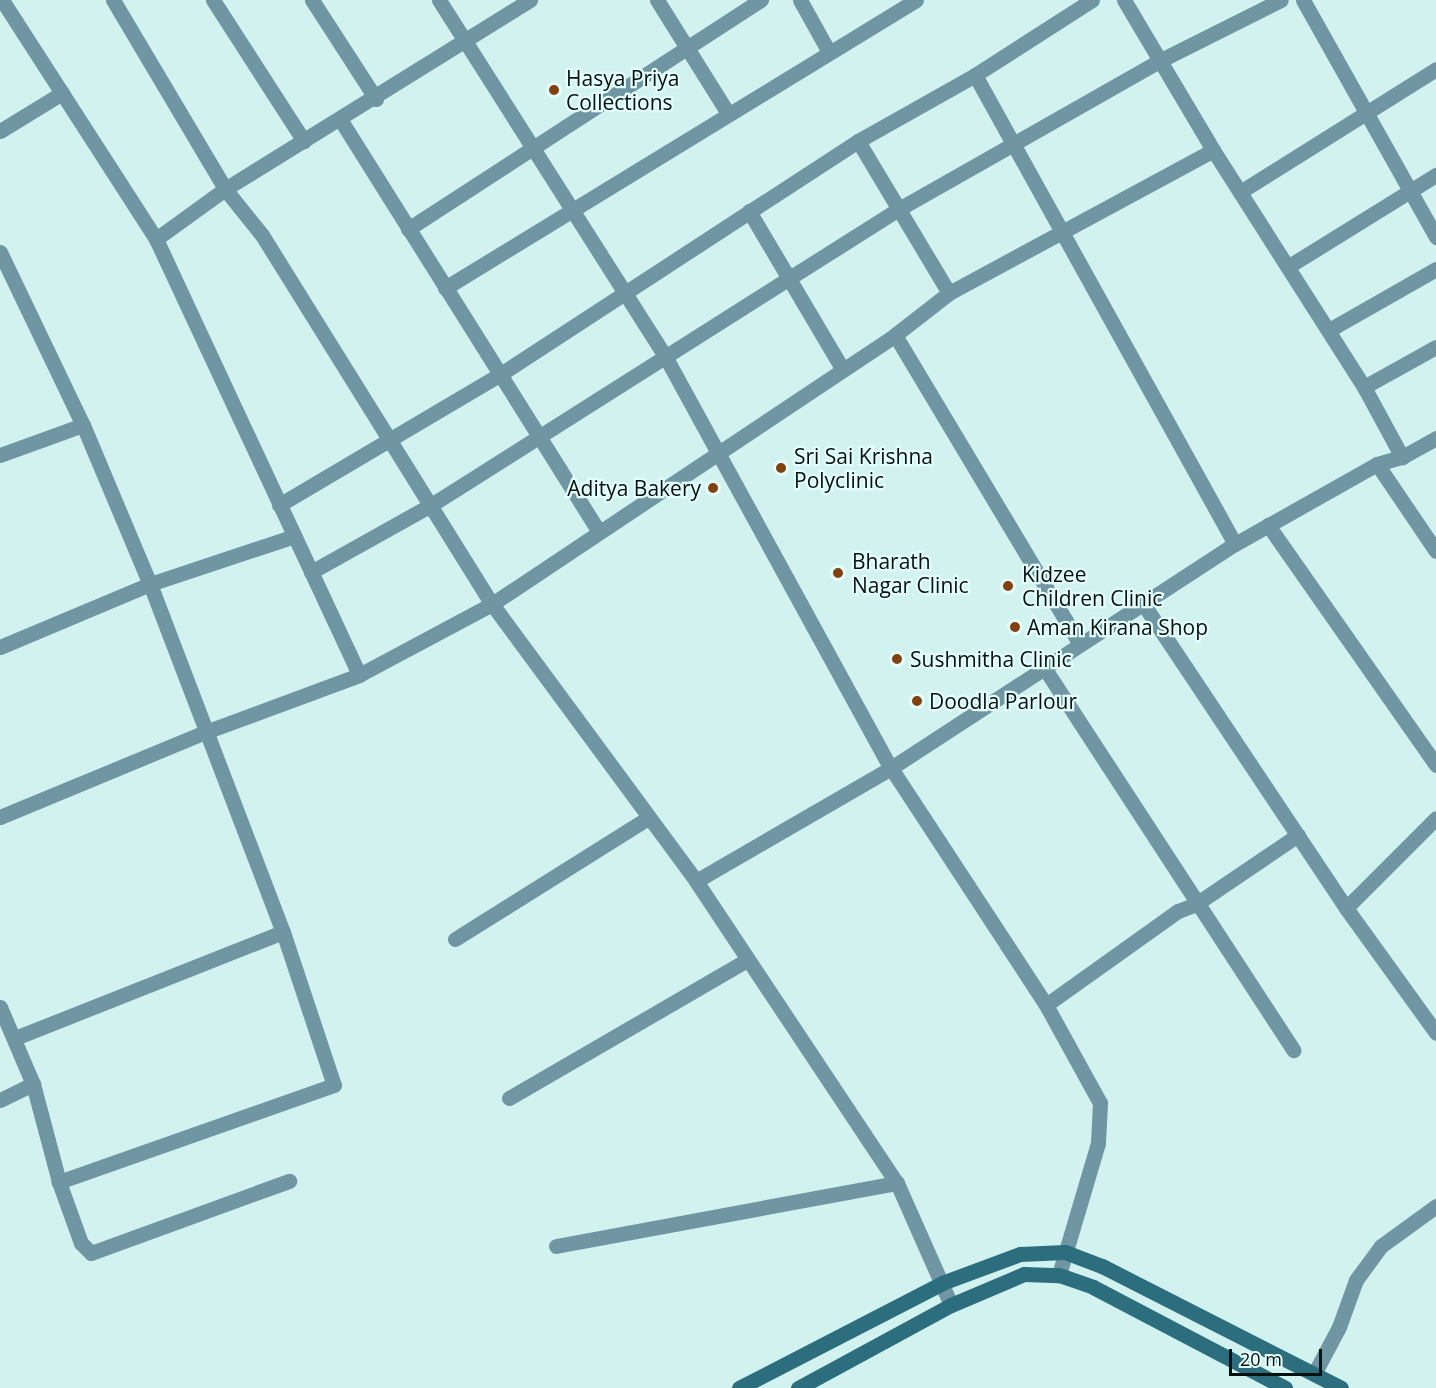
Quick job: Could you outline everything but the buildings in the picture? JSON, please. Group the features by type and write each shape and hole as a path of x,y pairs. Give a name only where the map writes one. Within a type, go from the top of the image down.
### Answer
{"street":[{"path":"2,0 156,239 359,675"},
{"path":"113,0 225,189 262,236 392,439 492,604 696,881 897,1183 951,1305"},
{"path":"213,0 304,141"},
{"path":"312,0 376,99"},
{"path":"439,0 574,209 665,356 891,768 1046,1005 1100,1103 1098,1143 1059,1275"},
{"path":"156,239 225,189 376,99 530,0"},
{"path":"657,0 728,113"},
{"path":"408,229 761,0"},
{"path":"800,0 829,52"},
{"path":"445,288 916,0"},
{"path":"279,505 499,375 858,141 975,75 1092,0"},
{"path":"1124,0 1213,150 1364,387 1402,457"},
{"path":"311,572 431,505 897,210 1159,61 1281,0"},
{"path":"1303,0 1436,237"},
{"path":"1240,192 1365,111 1436,69"},
{"path":"975,75 1015,142 1235,544"},
{"path":"0,130 62,93"},
{"path":"340,119 537,439 598,531"},
{"path":"858,141 897,210 949,293"},
{"path":"0,817 208,730 359,675 492,604 895,334 949,293 1213,150"},
{"path":"1289,266 1436,175"},
{"path":"749,211 842,368"},
{"path":"0,252 83,425 150,584 208,730 283,932 334,1085 59,1182"},
{"path":"1329,330 1436,269"},
{"path":"895,334 1079,643"},
{"path":"1364,387 1436,347"},
{"path":"0,455 83,425"},
{"path":"696,881 891,768 1045,669 1079,643 1144,605 1235,544 1377,464 1402,457 1436,438"},
{"path":"1377,464 1436,550"},
{"path":"1268,525 1436,765"},
{"path":"0,647 150,584 294,536"},
{"path":"1144,605 1346,908 1436,1033"},
{"path":"1045,669 1293,1050"},
{"path":"455,939 648,818"},
{"path":"1346,908 1436,818"},
{"path":"1046,1005 1178,911 1196,904 1298,835"},
{"path":"15,1038 283,932"},
{"path":"508,1098 747,960"},
{"path":"0,1008 15,1038 33,1084 59,1182 81,1243 91,1254 290,1181"},
{"path":"0,1100 33,1084"},
{"path":"556,1246 897,1183"},
{"path":"1314,1374 1339,1327 1356,1280 1381,1246 1436,1206"},
{"path":"739,1388 942,1283 1020,1254 1065,1252 1102,1266 1341,1388"},
{"path":"798,1388 951,1305 1024,1274 1059,1275 1093,1287 1285,1388"}],"place":[{"name":"Hasya Priya Collections","path":"554,90"},
{"name":"Sri Sai Krishna Polyclinic","path":"781,468"},
{"name":"Aditya Bakery","path":"713,488"},
{"name":"Bharath Nagar Clinic","path":"838,573"},
{"name":"Kidzee Children Clinic","path":"1008,586"},
{"name":"Aman Kirana Shop","path":"1015,627"},
{"name":"Sushmitha Clinic","path":"897,659"},
{"name":"Doodla Parlour","path":"917,701"}]}
